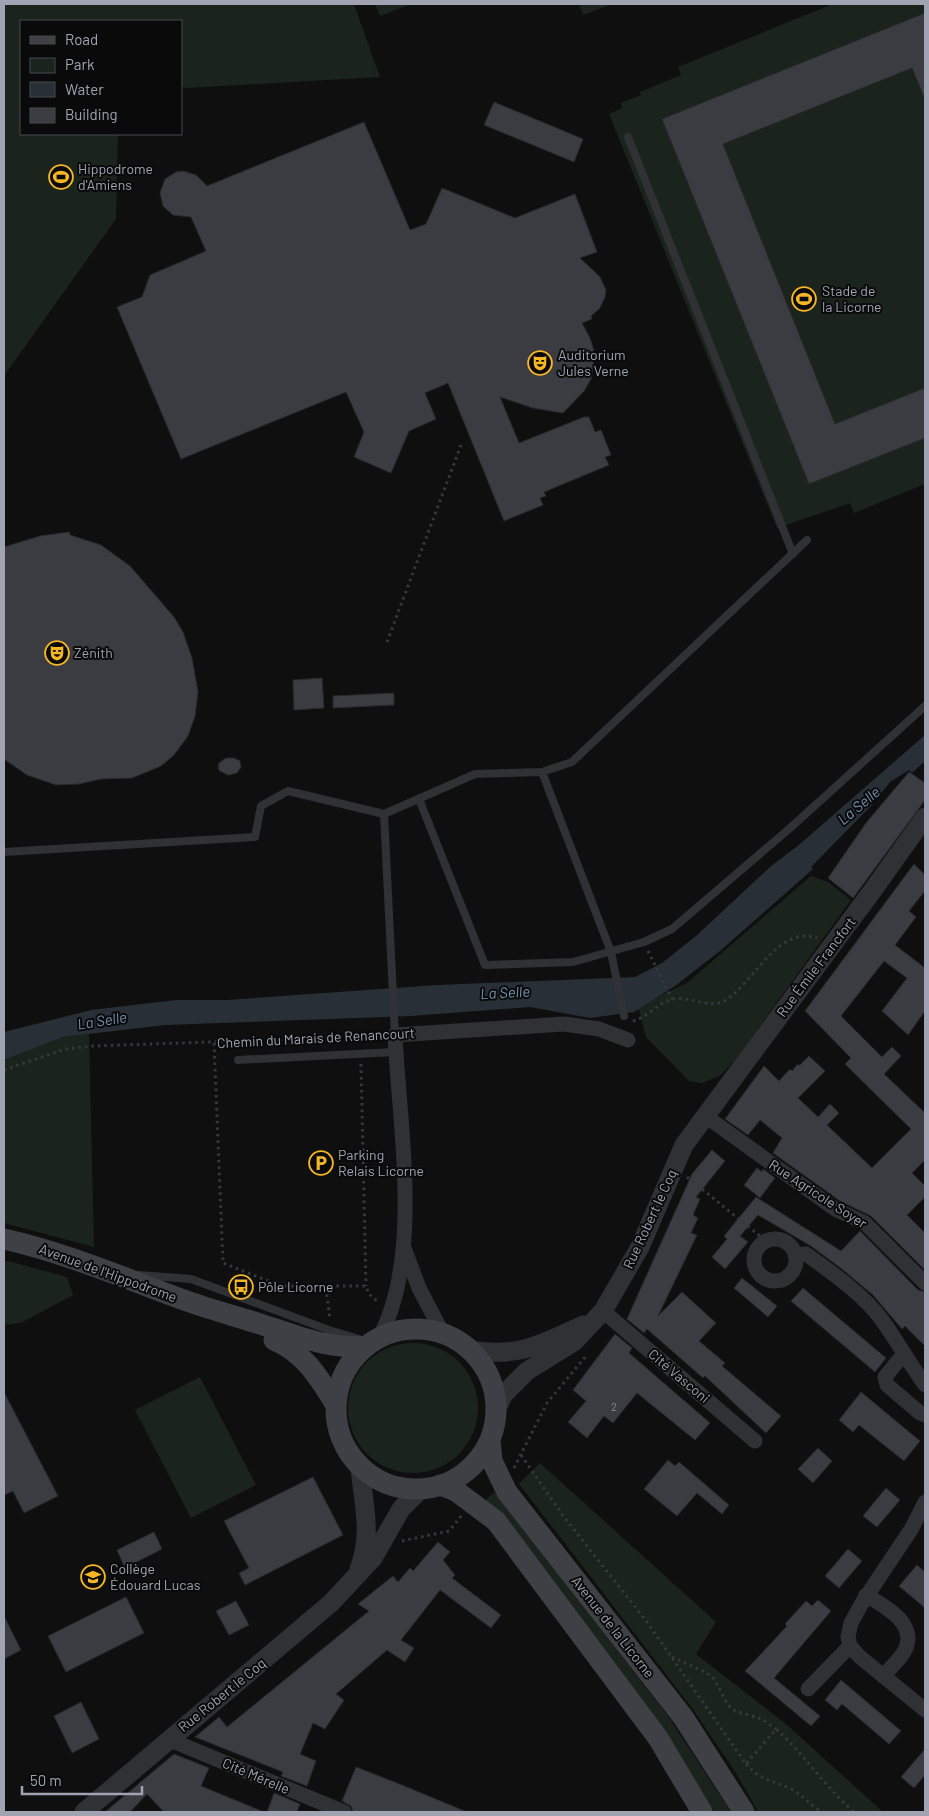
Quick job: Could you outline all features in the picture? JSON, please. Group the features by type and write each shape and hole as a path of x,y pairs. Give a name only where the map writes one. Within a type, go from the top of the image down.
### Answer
{"main road":[{"name":"Avenue de l'Hippodrome","path":"4,1239 119,1274 211,1309 324,1345 351,1348 373,1342"},
{"name":"Avenue de l'Hippodrome","path":"211,1309 286,1345 301,1356 315,1372 336,1405"},
{"path":"410,1330 427,1330 443,1334 470,1350 481,1363 489,1377 496,1410 490,1440 478,1460 461,1475 430,1487 399,1488 378,1480 360,1467 349,1454 341,1439 337,1422 338,1388 354,1358 373,1342 410,1330"},
{"name":"Avenue de la Licorne","path":"490,1440 492,1461 507,1492 683,1717 744,1812"},
{"name":"Avenue de la Licorne","path":"430,1487 456,1491 496,1521 647,1723 702,1812"}],"street":[{"name":"Rue Émile Francfort","path":"704,1115 873,890 925,817"},
{"name":"Chemin du Marais de Renancourt","path":"394,1028 564,1024 599,1029 628,1040"},
{"path":"373,1342 388,1322 404,1247 403,1168 394,1028"},
{"name":"Rue Robert le Coq","path":"496,1410 504,1394 528,1371 574,1342 598,1316 640,1247 684,1145 704,1115"},
{"name":"Rue Agricole Soyer","path":"704,1115 835,1209 865,1223 925,1283"},
{"path":"772,1239 784,1241 793,1250 795,1255 794,1270 783,1279 776,1281 763,1277 755,1266 754,1258 760,1246 766,1241 772,1239"},
{"path":"404,1247 419,1288 443,1334"},
{"path":"795,1255 806,1254 843,1281 881,1319 903,1355 925,1385"},
{"path":"470,1350 489,1353 517,1352 537,1346 598,1316"},
{"name":"Cité Vasconi","path":"598,1316 754,1441"},
{"path":"903,1355 885,1377 887,1385 920,1413 925,1415"},
{"name":"Rue Robert le Coq","path":"357,1575 366,1551 368,1535 366,1498 360,1467"},
{"name":"Rue Robert le Coq","path":"84,1812 331,1603 373,1558 401,1509 430,1487"},
{"path":"925,1502 912,1528 866,1595 851,1623 848,1637 850,1646 860,1657 925,1710"},
{"path":"866,1595 891,1610 903,1623 908,1637 906,1649 883,1676"},
{"path":"808,1689 850,1646"},
{"name":"Cité Mérelle","path":"168,1739 344,1812"}],"lane":[{"path":"628,137 793,554"},
{"path":"4,852 256,837 261,806 288,791 384,814 475,774 542,772 572,762 807,540"},
{"path":"419,799 485,965 573,962 644,942 672,929 788,829 925,706"},
{"path":"542,772 610,952 624,1020"},
{"path":"384,814 394,1028"},
{"path":"238,1060 396,1052"},
{"path":"119,1274 191,1279 329,1330 373,1342"}],"path":[{"path":"387,642 461,445"},
{"path":"624,1020 638,1019 672,1000 688,998 710,1004 725,1000 784,942 797,936 814,937 831,945"},
{"path":"650,955 672,1000"},
{"name":"Chemin du Marais de Renancourt","path":"4,1070 65,1049 93,1046 214,1043 394,1028"},
{"path":"214,1043 223,1264 281,1286 366,1286"},
{"path":"361,1054 366,1286 368,1294 380,1304 391,1308"},
{"path":"674,1167 766,1241"},
{"path":"589,1352 547,1403 521,1455 564,1517 672,1657 746,1764 754,1773 770,1782 790,1788 800,1794 813,1808 823,1812"},
{"path":"400,1543 407,1539 449,1531 471,1502"},
{"path":"672,1657 707,1673 714,1679 728,1705 735,1711 762,1719 776,1729 804,1756 833,1793 854,1812"},
{"path":"746,1764 776,1729"}],"green space":[{"path":"4,4 354,4 380,77 186,88 182,86 182,20 20,20 20,135 118,135 116,219 4,376"},
{"path":"375,4 411,4 380,16"},
{"path":"579,4 612,4 583,15"},
{"name":"Stade de la Licorne","path":"833,4 925,4 925,484 854,513 850,503 777,528 609,114 622,108 621,103 641,95 640,92 681,75 678,67"},
{"path":"811,876 828,882 851,900 736,1059 721,1075 702,1083 689,1081 646,1037 638,1006 687,983"},
{"path":"89,1034 94,1247 4,1223 4,1060 63,1037"},
{"path":"4,1260 67,1277 73,1295 21,1323 4,1325"},
{"path":"413,1343 426,1344 438,1348 459,1362 473,1383 477,1395 477,1421 473,1433 459,1454 438,1468 426,1472 413,1473 400,1472 388,1468 367,1454 353,1433 349,1421 348,1408 349,1395 353,1383 367,1362 388,1348 400,1344"},
{"path":"200,1377 256,1485 191,1518 135,1410"},
{"path":"540,1463 716,1622 696,1654 786,1724 883,1812 758,1812 736,1773 692,1708 519,1484"},
{"path":"495,1492 668,1716 731,1812 714,1812 664,1731 485,1500"}],"water":[{"name":"La Selle","path":"925,735 925,761 912,773 909,770 890,782 872,805 811,867 813,869 720,951 675,986 634,1012 590,1018 530,1007 411,1016 165,1025 63,1037 4,1060 4,1032 91,1010 176,1000 227,1000 437,985 635,977 662,963 696,936 770,867 800,844"}],"building":[{"path":"925,13 925,99 912,68 723,144 835,424 925,388 925,438 809,484 662,119"},
{"path":"494,102 583,139 574,162 484,125"},
{"path":"364,122 410,230 426,224 442,188 515,218 575,194 597,252 580,258 600,277 606,290 600,308 591,316 592,319 582,323 590,338 595,354 591,379 584,391 563,413 533,408 500,397 519,443 584,417 589,417 595,432 601,430 611,455 605,457 609,465 544,492 546,496 540,498 543,505 504,521 448,383 425,393 436,419 409,431 391,473 354,457 364,432 346,392 181,459 117,307 142,297 150,275 206,251 191,217 173,215 163,206 160,193 165,179 176,172 183,171 196,175 207,186"},
{"path":"69,532 70,535 101,545 130,566 174,617 183,632 192,658 198,692 195,716 188,736 174,755 161,766 132,778 101,779 79,784 56,785 27,775 4,759 4,547 40,536"},
{"path":"322,678 324,708 294,710 293,680"},
{"path":"394,693 394,705 333,708 333,696"},
{"path":"226,758 234,758 240,761 241,767 237,773 228,775 220,771 218,768 219,763"},
{"path":"909,772 925,783 925,800 853,898 828,878 866,823"},
{"path":"914,864 925,875 925,891 909,911 916,917 895,945 925,968 925,1011 908,1035 882,1011 907,978 884,961 841,1016 882,1057 892,1047 901,1056 884,1074 925,1113 925,1160 912,1173 925,1186 925,1197 907,1215 925,1233 925,1270 871,1216 840,1201 773,1153 782,1138 760,1120 748,1135 725,1119 764,1066 779,1081 790,1069 792,1071 809,1056 825,1071 798,1098 818,1117 830,1104 839,1113 827,1125 872,1168 911,1129 845,1064 851,1058 805,1011"},
{"path":"712,1150 725,1161 696,1197 700,1199 693,1215 698,1218 691,1233 697,1235 658,1316 682,1292 716,1323 699,1341 725,1363 722,1366 781,1416 766,1433 705,1376 703,1378 647,1329 644,1333 627,1319 692,1174"},
{"path":"757,1168 762,1172 763,1169 775,1178 760,1198 744,1185"},
{"path":"756,1197 841,1251 860,1231 918,1290 925,1292 925,1346 905,1326 902,1329 873,1295 842,1269 811,1246 758,1215 740,1236 748,1242 725,1269 712,1257 727,1239 724,1236"},
{"path":"742,1278 777,1306 768,1317 734,1288"},
{"path":"803,1288 886,1358 875,1372 791,1301"},
{"path":"615,1334 632,1348 629,1353 710,1423 695,1440 637,1393 613,1423 604,1416 587,1438 568,1422 586,1401 573,1390"},
{"path":"4,1392 58,1496 24,1513 13,1491 4,1495"},
{"path":"861,1392 920,1441 904,1461 859,1425 853,1432 839,1420"},
{"path":"818,1448 832,1461 813,1483 798,1469"},
{"path":"668,1460 675,1466 679,1462 729,1505 722,1514 697,1493 677,1516 644,1489"},
{"path":"313,1477 343,1535 245,1585 239,1573 249,1568 224,1521"},
{"path":"886,1488 900,1500 877,1527 863,1516"},
{"path":"154,1532 162,1549 125,1568 117,1550"},
{"path":"438,1542 450,1552 443,1560 455,1575 452,1578 501,1615 491,1628 440,1590 401,1640 414,1648 405,1662 387,1650 336,1694 344,1700 325,1729 313,1723 300,1754 316,1761 307,1786 281,1776 283,1772 195,1737 219,1717 227,1727 369,1611 358,1604 393,1576 398,1582 410,1568 413,1571"},
{"path":"848,1549 862,1561 839,1588 825,1576"},
{"path":"917,1565 925,1572 925,1608 899,1586"},
{"path":"126,1597 144,1633 66,1672 48,1636"},
{"path":"818,1600 831,1611 774,1678 820,1716 811,1726 745,1671 787,1626 785,1624 806,1601 812,1606"},
{"path":"236,1601 249,1625 229,1635 216,1611"},
{"path":"4,1616 21,1650 4,1659"},
{"path":"841,1680 901,1731 889,1744 842,1704 837,1710 825,1700"},
{"path":"81,1702 99,1739 72,1753 54,1716"},
{"path":"925,1749 925,1775 914,1788 901,1777"},
{"path":"174,1754 209,1768 201,1786 264,1812 164,1812 147,1794 130,1812 105,1812"},
{"path":"356,1767 467,1812 353,1812 351,1806 342,1801"},
{"path":"274,1793 300,1804 297,1812 267,1812"}],"place":[{"name":"Hippodrome d'Amiens","path":"61,177"},
{"name":"Stade de la Licorne","path":"804,299"},
{"name":"Auditorium Jules Verne","path":"540,363"},
{"name":"Zénith","path":"57,653"},
{"name":"Parking Relais Licorne","path":"321,1163"},
{"name":"Pôle Licorne","path":"241,1287"},
{"name":"Collège Édouard Lucas","path":"93,1577"}]}
